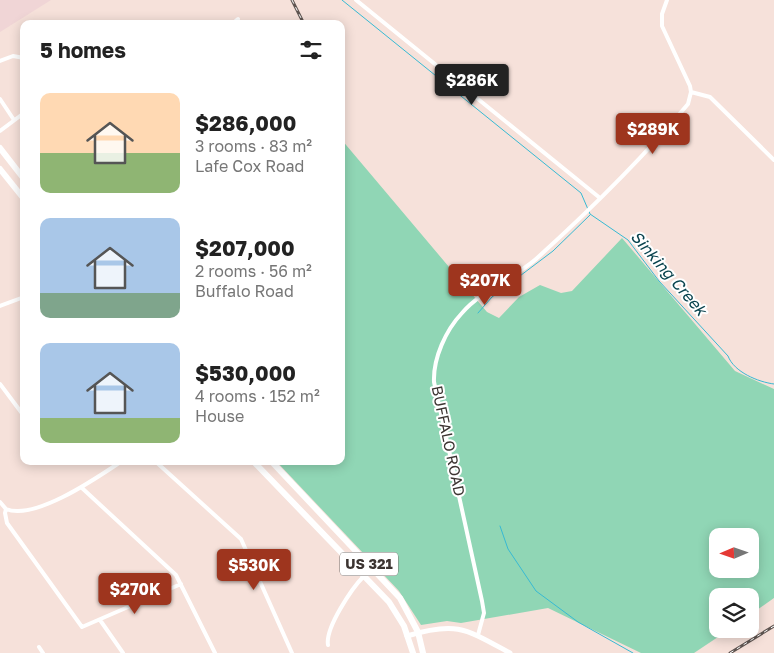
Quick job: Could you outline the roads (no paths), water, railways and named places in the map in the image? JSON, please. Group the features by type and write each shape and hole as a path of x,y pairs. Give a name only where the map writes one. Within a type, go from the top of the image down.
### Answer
{"highway":[{"path":"0,148 20,174"},
{"path":"0,169 20,194"},
{"name":"US 321","path":"257,465 364,576 395,611 407,636 412,653"},
{"name":"US 321","path":"275,465 393,590 418,632 423,653"},
{"path":"282,491 291,483"}],"main road":[{"path":"407,636 435,628 451,627 478,635 510,653"}],"street":[{"path":"356,0 600,198"},
{"path":"667,0 662,14 662,26 691,92 710,97 774,160"},
{"path":"0,61 13,56 20,57"},
{"name":"BUFFALO ROAD","path":"478,635 484,613 482,601 434,382 435,366 441,347 454,325 470,304 534,260 592,206 688,104 691,92"},
{"path":"0,99 14,120"},
{"path":"0,130 20,116"},
{"path":"0,306 20,298"},
{"path":"0,384 20,411"},
{"path":"0,502 6,509 24,511 82,488 116,465"},
{"path":"159,465 240,538 292,653"},
{"path":"82,488 176,575 215,653"},
{"path":"6,509 7,523 82,627 181,584"},
{"path":"328,645 327,638 334,623 354,588 364,576"},
{"path":"100,620 123,653"},
{"path":"39,647 43,653"}],"waterway":[{"name":"Sinking Creek","path":"342,0 581,193 590,214 628,240 659,281 728,356 735,367 747,375 774,384"},
{"path":"478,313 492,297 553,251 590,215"},
{"path":"500,526 508,549 536,591 578,622 633,653"}],"railway":[{"path":"292,0 302,20"},
{"path":"730,653 774,626"}]}
